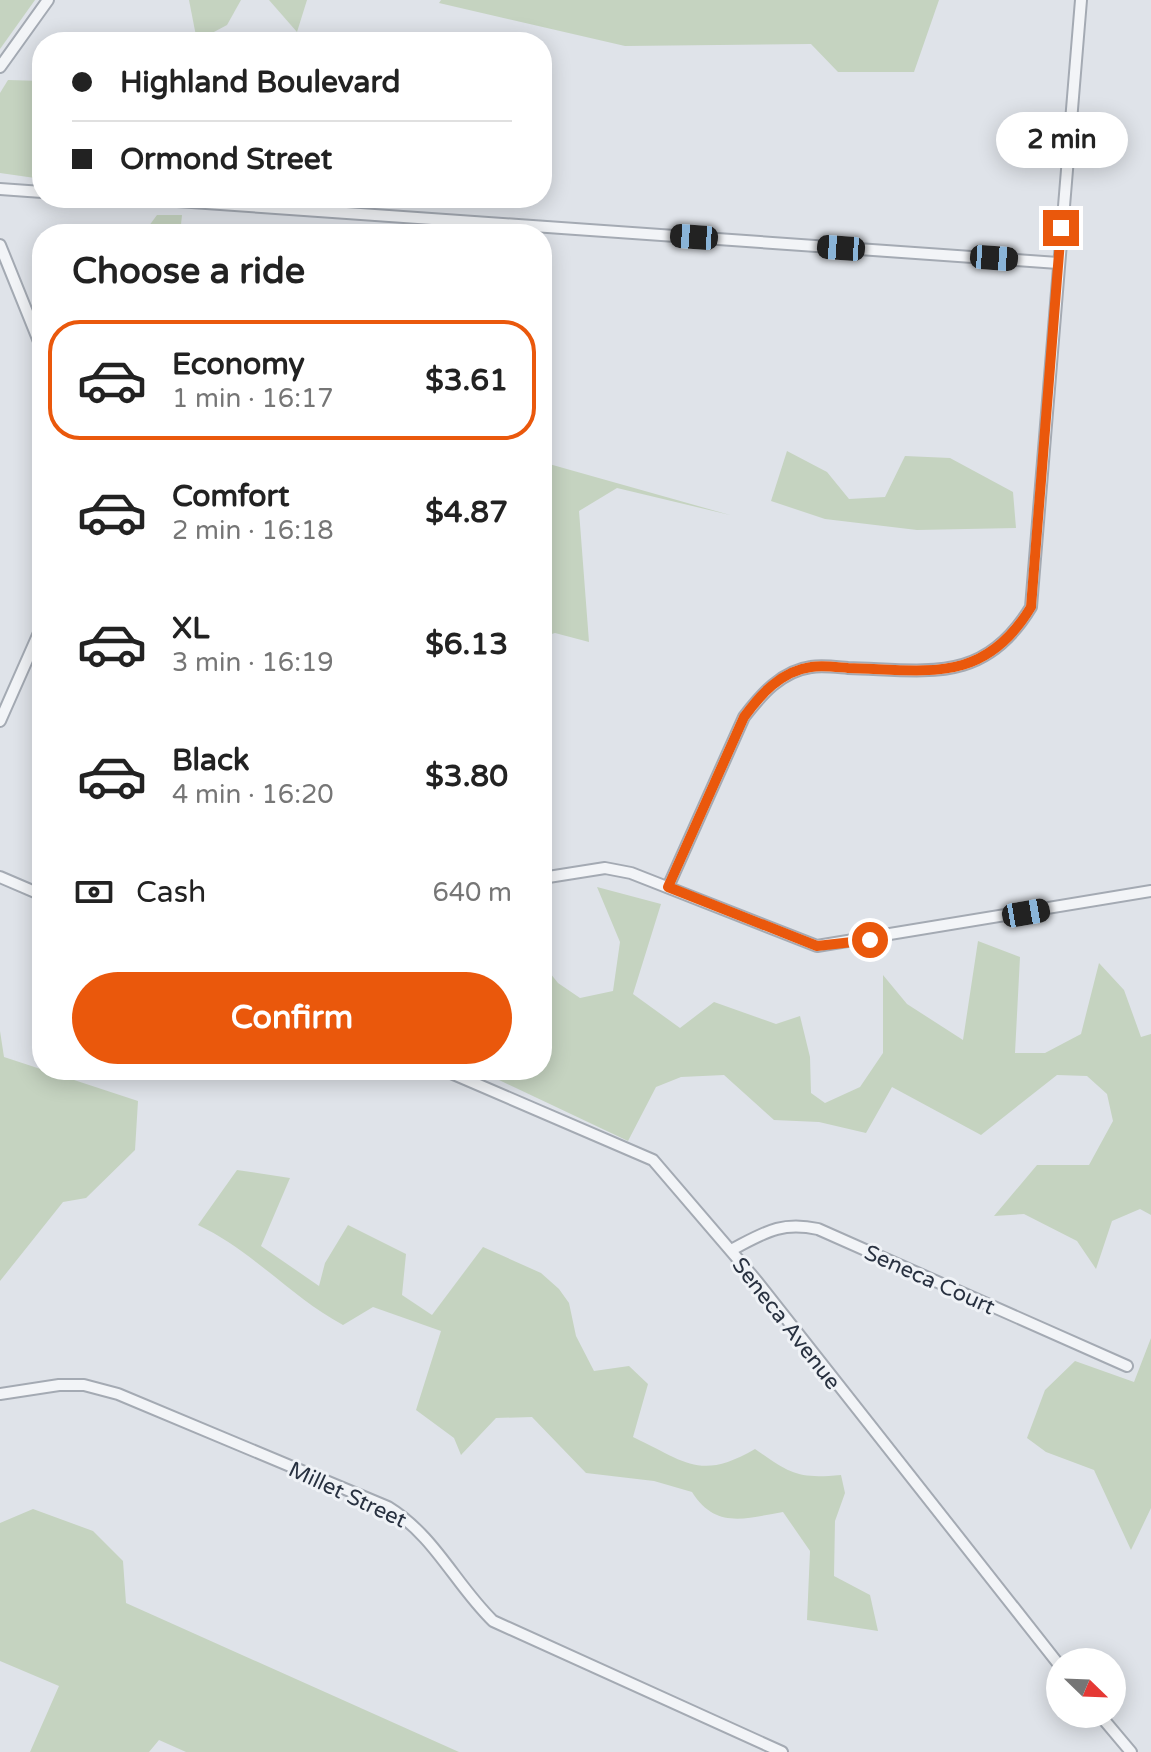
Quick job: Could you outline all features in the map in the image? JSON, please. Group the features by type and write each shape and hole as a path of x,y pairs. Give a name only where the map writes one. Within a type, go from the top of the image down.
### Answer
{"street":[{"path":"0,67 48,0"},
{"path":"668,887 744,717 762,693 786,676 810,667 945,671 973,664 997,649 1019,627 1031,607 1081,0"},
{"path":"0,189 32,191"},
{"path":"276,208 504,224"},
{"path":"552,227 1058,263"},
{"path":"0,245 32,324"},
{"path":"0,721 5,698 32,645"},
{"path":"552,876 605,868 668,887 817,946 1151,891"},
{"path":"0,877 32,891"},
{"name":"Seneca Avenue","path":"467,1080 653,1160 731,1250 1046,1648"},
{"name":"Seneca Court","path":"731,1250 771,1229 793,1224 818,1229 1127,1366"},
{"name":"Millet Street","path":"0,1394 59,1385 84,1385 118,1394 388,1507 425,1534 471,1599 493,1621 782,1752"},
{"path":"1111,1728 1131,1752"}],"green space":[{"path":"0,0 35,0 0,49"},
{"path":"189,0 241,0 227,25 214,32 195,32"},
{"path":"269,0 307,0 297,32"},
{"path":"441,0 939,0 914,72 838,72 811,44 625,46 439,3"},
{"path":"8,80 32,81 32,178 0,173 0,93"},
{"path":"157,215 182,215 181,224 150,224"},
{"path":"787,451 827,472 849,499 885,497 905,456 950,458 1013,492 1016,528 917,530 825,519 771,501"},
{"path":"552,465 730,515 617,488 579,511 589,642 552,634"},
{"path":"597,887 661,904 633,994 680,1028 714,1002 776,1024 800,1016 810,1057 811,1093 825,1103 860,1087 883,1053 883,975 907,1004 963,1040 978,941 1020,957 1015,1053 1045,1053 1081,1034 1099,963 1124,990 1141,1037 1151,1034 1151,1215 1140,1209 1112,1221 1096,1269 1077,1241 1024,1214 994,1216 1037,1165 1089,1165 1113,1121 1107,1094 1087,1076 1057,1075 981,1135 892,1087 866,1133 819,1122 774,1120 724,1075 681,1077 656,1087 628,1141 499,1080 552,1080 552,976 580,998 613,991 620,942"},
{"path":"0,1031 4,1057 32,1066 32,1080 74,1080 138,1101 135,1150 86,1198 63,1202 0,1281"},
{"path":"237,1170 290,1178 261,1246 319,1286 325,1263 348,1225 406,1254 402,1295 432,1315 483,1247 541,1273 559,1289 569,1303 576,1336 594,1371 629,1366 648,1384 633,1437 693,1464 720,1464 755,1449 795,1473 841,1475 845,1493 835,1521 834,1576 870,1595 878,1631 807,1620 810,1551 783,1512 744,1518 722,1517 701,1504 692,1492 654,1481 586,1473 532,1417 496,1418 461,1455 454,1438 416,1410 441,1331 373,1307 343,1325 237,1248 198,1225"},
{"path":"1151,1338 1151,1508 1131,1550 1094,1470 1046,1452 1027,1438 1045,1390 1075,1361 1134,1382"},
{"path":"33,1509 93,1531 123,1561 126,1603 459,1752 186,1752 159,1740 149,1752 30,1752 59,1686 0,1661 0,1523"}],"route":[{"path":"870,940 817,946 789,938 668,887 744,717 762,693 786,676 810,667 945,671 973,664 997,649 1019,627 1031,607 1061,228"}]}
